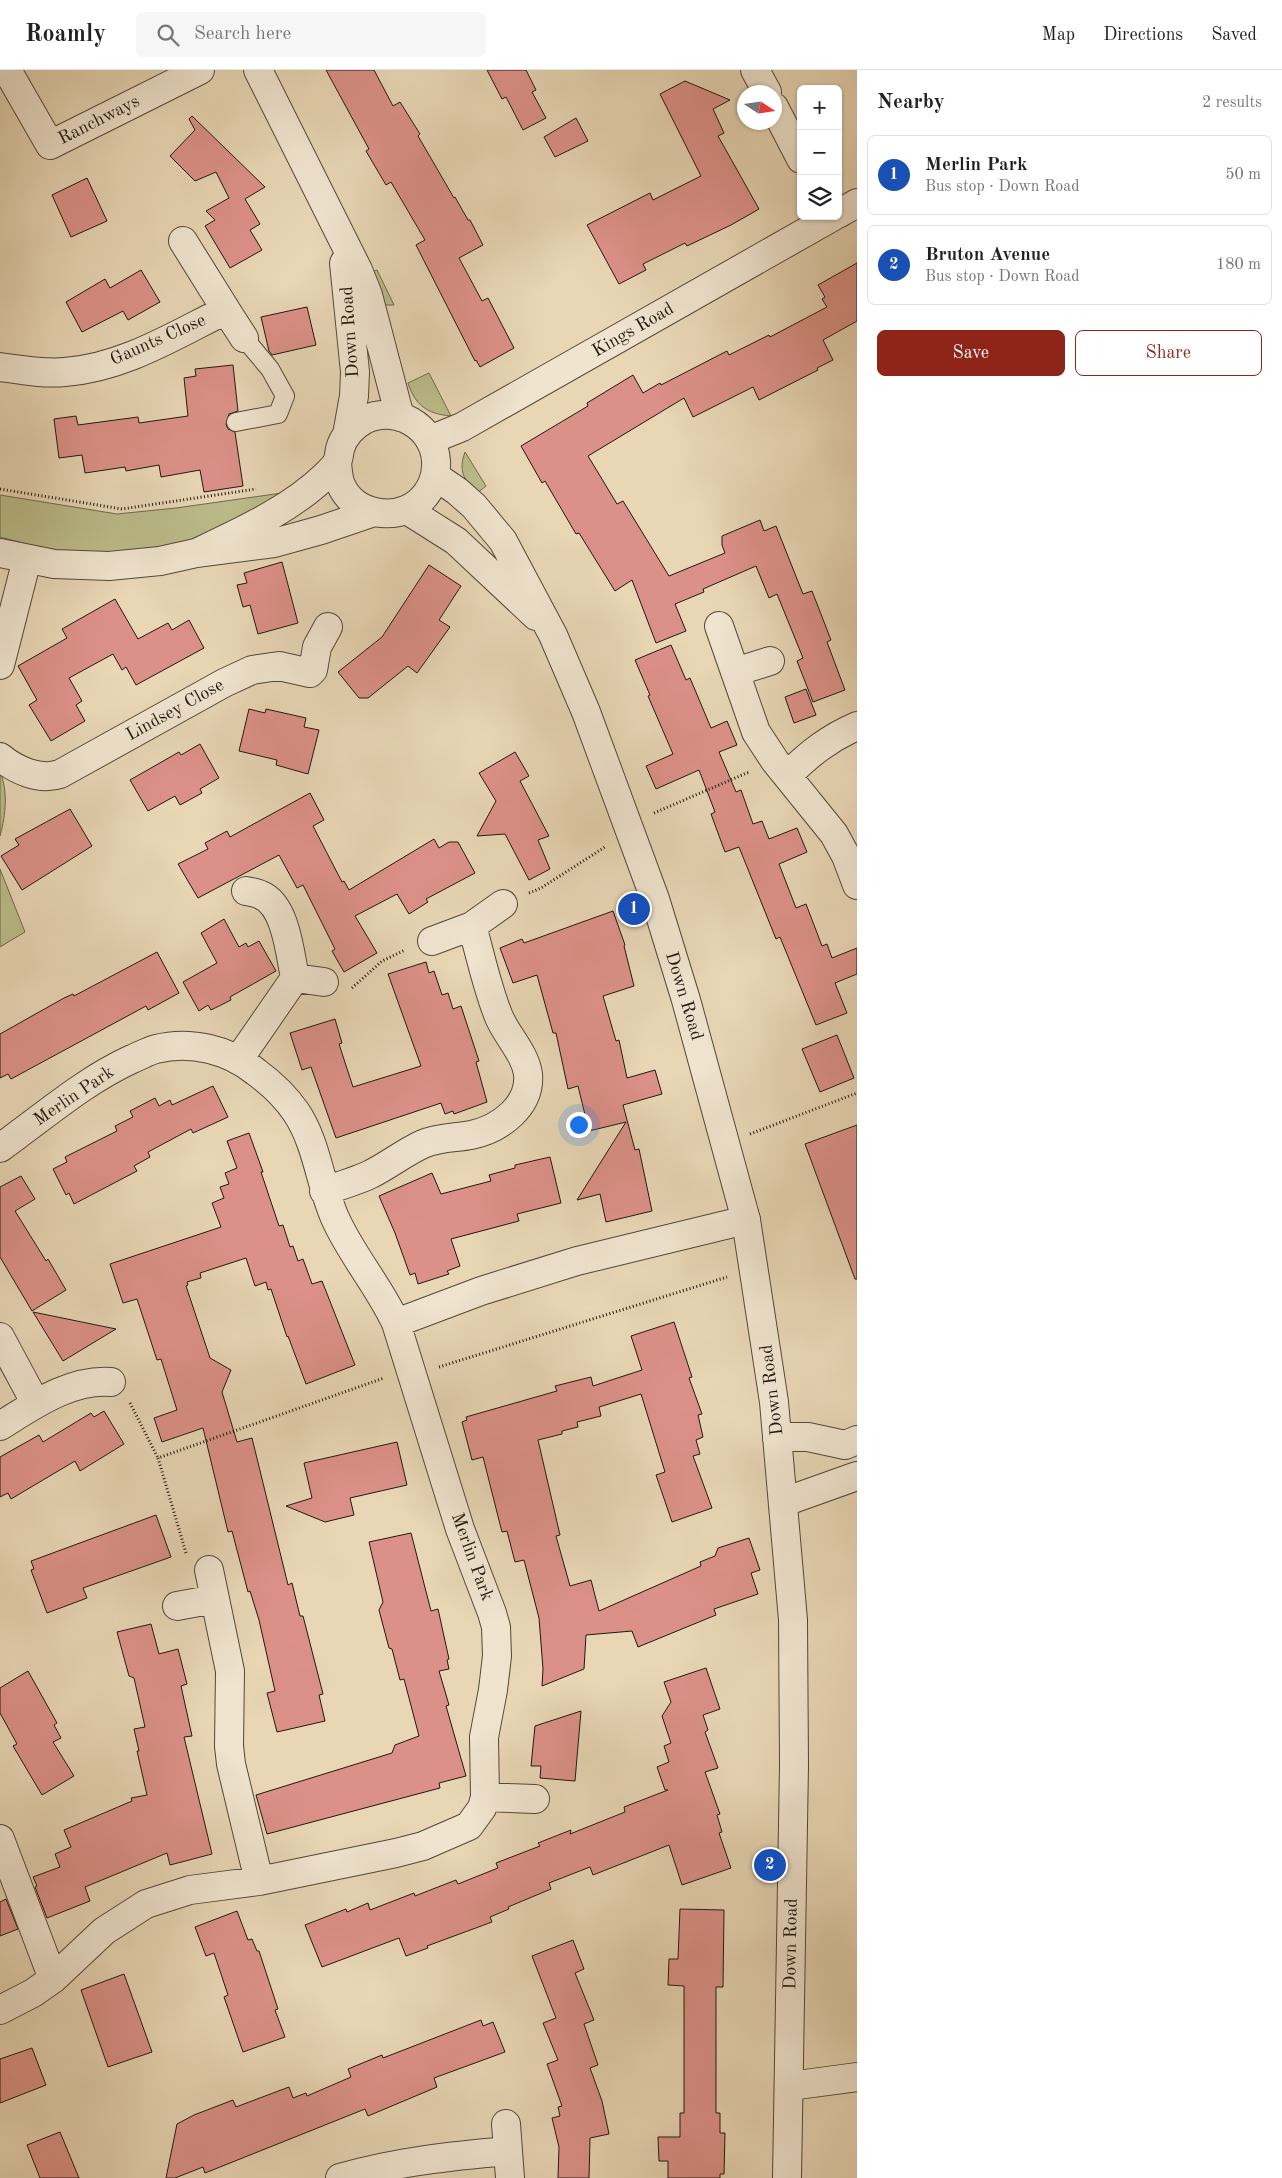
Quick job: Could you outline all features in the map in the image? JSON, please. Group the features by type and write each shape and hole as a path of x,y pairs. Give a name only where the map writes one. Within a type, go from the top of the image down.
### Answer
{"street":[{"name":"Ranchways","path":"7,70 50,145 200,70"},
{"name":"Down Road","path":"258,70 339,230 368,295 400,416 376,415 357,424 340,446 337,463"},
{"path":"755,70 763,85"},
{"path":"782,123 797,151"},
{"name":"Kings Road","path":"842,211 857,203"},
{"name":"Kings Road","path":"430,440 462,428 826,220"},
{"name":"Down Road","path":"339,230 355,360 354,396 347,435"},
{"name":"Gaunts Close","path":"183,241 244,338"},
{"name":"Gaunts Close","path":"0,367 55,373 88,369 131,356 226,310"},
{"path":"337,463 342,486 348,496 358,505 374,512 387,514 407,510 418,503 426,495 435,476 435,453 430,440 413,422 400,416"},
{"path":"196,553 236,534 288,503 317,483 337,463"},
{"name":"Down Road","path":"435,476 458,491 474,506 497,533 514,559 553,635 586,712 658,908 727,1144 746,1220 764,1331 778,1437 793,1620 794,1765 787,2178"},
{"name":"Down Road","path":"407,510 459,543 537,617 553,635"},
{"path":"0,553 54,564 109,566 160,561 196,553 274,542 320,530 374,512"},
{"path":"0,665 27,559"},
{"path":"719,626 753,726 781,768 834,834 846,856 857,885"},
{"name":"Lindsey Close","path":"0,758 31,774 49,777 60,774 224,683 252,670 279,666 310,674 317,647 328,627"},
{"path":"735,672 770,661"},
{"path":"781,768 857,726"},
{"path":"239,1059 295,978 280,913 273,903 262,895 246,891"},
{"path":"432,941 472,926 503,904"},
{"path":"324,1191 371,1174 430,1141 472,1135 489,1129 504,1120 522,1103 528,1087 528,1072 524,1060 500,1019 491,995 472,926"},
{"path":"295,978 324,982"},
{"name":"Merlin Park","path":"0,1148 105,1072 155,1049 170,1046 212,1049 239,1059 269,1081 296,1112 312,1147 324,1191 347,1244 380,1292 396,1323 460,1529 496,1627 497,1656 483,1754 485,1798"},
{"path":"396,1323 481,1291 577,1261 746,1220"},
{"path":"0,1337 36,1404"},
{"path":"0,1426 36,1404 80,1384 95,1381 111,1382"},
{"path":"778,1437 808,1437 845,1445 857,1440"},
{"path":"784,1502 857,1476"},
{"path":"209,1570 230,1671 229,1746 231,1764 259,1881"},
{"path":"176,1606 215,1599"},
{"path":"0,2010 33,1994 53,1979 104,1930 146,1904 190,1890 259,1881 368,1860 423,1846 469,1826 482,1808 485,1798 535,1799"},
{"path":"0,1839 53,1979"},
{"path":"790,2086 857,2077"},
{"path":"506,2124 510,2178"},
{"path":"340,2178 395,2164 446,2156 508,2151"}],"lane":[{"path":"236,422 278,414 285,396 270,369 244,338"}],"path":[{"path":"0,489 122,509 258,489"},
{"path":"503,904 541,888 605,847 627,825 781,768"},
{"path":"324,982 323,994 343,993 358,984 367,973 382,961 397,953 432,941"},
{"path":"727,1144 857,1093"},
{"path":"158,1458 412,1372 754,1268"},
{"path":"111,1382 129,1402 158,1458 190,1568 209,1570"}],"green space":[{"path":"377,270 394,305 383,305 371,272"},
{"path":"429,373 451,416 435,413 423,407 414,397 408,383"},
{"path":"465,452 486,486 476,494 463,474 462,464"},
{"path":"282,493 286,497 194,540 167,546 113,552 54,551 0,537 0,495 117,514"},
{"path":"0,771 3,779 5,803 4,820 0,836"},
{"path":"0,869 25,932 0,947"}],"building":[{"path":"326,70 374,70 393,106 400,102 483,245 459,258 482,301 488,298 514,348 480,367 475,361 416,245 425,240 391,182 386,185 366,151 369,149"},
{"path":"487,70 526,70 536,90 532,92 546,118 523,130 506,97 502,99"},
{"path":"685,81 730,100 713,109 724,133 718,136 759,209 687,246 685,243 643,264 646,270 619,284 587,225 650,193 653,200 701,176 660,94"},
{"path":"192,116 265,187 245,199 260,224 250,230 262,250 230,268 205,226 215,220 206,211 229,198 216,172 195,181 170,156 195,130 189,119"},
{"path":"576,118 588,141 555,157 544,137"},
{"path":"87,178 107,221 71,237 52,195"},
{"path":"857,263 857,321 823,340 833,360 817,368 818,370 759,400 753,387 693,417 684,398 588,456 617,504 623,501 669,576 725,553 722,545 722,536 760,520 764,531 776,526 803,594 812,591 831,640 827,642 845,690 813,702 797,661 803,658 777,594 769,598 756,566 703,589 704,592 675,604 686,631 656,643 632,580 615,591 579,533 576,534 545,481 542,483 521,446 588,406 587,403 633,375 643,393 727,351 729,355 769,335 770,337 827,307 822,299 825,297 818,285"},
{"path":"141,270 160,302 128,320 123,311 82,332 66,302 105,279 110,288"},
{"path":"307,307 316,345 272,355 269,351 261,317"},
{"path":"233,365 238,411 229,414 226,424 228,429 235,432 243,486 204,492 200,470 161,477 159,465 126,471 125,467 85,473 82,455 59,458 54,419 76,416 78,425 138,417 139,423 188,416 184,378 196,376 195,369"},
{"path":"282,562 298,623 258,634 250,605 243,607 237,585 247,583 244,573"},
{"path":"429,565 461,586 439,620 450,627 417,673 408,666 368,698 359,698 338,672 382,637"},
{"path":"115,599 138,639 168,623 172,630 189,620 204,648 136,685 126,667 122,670 113,654 69,678 82,701 76,705 85,721 51,741 29,705 37,700 18,666 67,638 62,629"},
{"path":"671,645 686,680 690,678 711,728 727,721 737,745 719,752 736,792 741,790 753,824 762,821 769,839 797,828 807,852 779,864 796,908 806,904 822,946 827,944 832,958 857,948 857,974 835,983 847,1013 816,1025 780,937 776,939 739,847 725,852 711,814 715,812 699,770 656,789 646,766 673,754 635,660"},
{"path":"806,689 816,715 794,723 785,697"},
{"path":"249,709 265,713 266,709 306,718 304,727 319,730 308,774 276,765 277,760 239,751"},
{"path":"200,744 219,778 200,789 202,793 180,805 175,796 148,811 130,780 179,752 181,755"},
{"path":"515,752 529,776 520,781 549,836 538,840 550,869 529,880 505,834 477,836 496,801 479,773"},
{"path":"310,793 324,820 313,826 342,882 344,881 349,890 434,839 439,848 449,842 458,842 475,873 426,899 428,902 409,914 397,894 355,916 377,953 344,972 332,951 335,949 303,885 297,888 279,855 198,898 178,864 208,849 205,843 227,831 230,837"},
{"path":"70,809 92,846 22,890 1,856 19,845 15,839"},
{"path":"613,911 625,945 634,986 603,996 616,1041 619,1040 627,1078 655,1070 662,1094 623,1105 635,1150 639,1149 652,1211 606,1222 600,1194 577,1200 626,1122 589,1131 578,1086 568,1089 556,1033 553,1033 537,975 513,983 500,948 522,939 524,943"},
{"path":"224,919 239,947 246,943 248,947 259,941 276,971 230,997 231,1000 211,1010 208,1005 199,1011 183,982 217,963 201,933"},
{"path":"157,952 179,993 148,1010 146,1006 11,1079 8,1074 0,1078 0,1034 64,998 73,994 74,996"},
{"path":"426,962 429,973 434,971 442,995 448,993 453,1009 461,1006 479,1061 476,1062 487,1102 454,1114 453,1111 445,1114 441,1103 336,1138 311,1067 302,1070 290,1033 335,1019 342,1043 339,1044 353,1087 421,1066 388,974"},
{"path":"837,1035 854,1078 820,1092 802,1049"},
{"path":"213,1086 228,1117 193,1133 191,1129 148,1152 150,1157 134,1166 137,1171 74,1204 69,1193 66,1195 53,1169 67,1162 65,1157 117,1131 115,1126 133,1117 130,1111 155,1098 159,1106 170,1100 172,1105"},
{"path":"857,1125 857,1279 855,1279 805,1144"},
{"path":"249,1133 279,1226 283,1225 290,1247 293,1246 298,1261 303,1259 312,1284 322,1281 355,1365 306,1384 287,1337 271,1289 268,1290 266,1282 255,1286 246,1258 200,1273 201,1278 187,1282 188,1285 186,1286 210,1358 231,1370 222,1392 237,1442 252,1438 288,1585 292,1583 300,1616 303,1616 323,1694 319,1695 325,1721 277,1732 267,1693 275,1691 259,1620 250,1591 248,1592 232,1531 228,1532 203,1428 162,1442 154,1418 177,1410 161,1359 157,1360 137,1299 123,1303 110,1264 221,1227 212,1203 224,1198 220,1187 229,1184 225,1173 237,1168 227,1141"},
{"path":"550,1157 561,1203 517,1214 519,1221 451,1239 460,1266 447,1271 449,1274 418,1284 415,1273 410,1275 379,1196 432,1173 441,1194 491,1181 489,1175 515,1168 515,1165"},
{"path":"21,1176 35,1199 15,1211 46,1261 48,1259 66,1290 32,1311 0,1257 0,1187"},
{"path":"33,1312 116,1329 63,1361"},
{"path":"674,1322 692,1377 689,1378 702,1414 698,1415 703,1437 696,1440 700,1454 693,1456 712,1508 672,1522 656,1475 665,1472 641,1394 599,1407 601,1416 577,1422 578,1427 562,1431 562,1434 538,1440 560,1535 556,1536 570,1586 591,1580 599,1611 701,1566 700,1562 715,1556 718,1548 749,1538 760,1570 751,1573 758,1594 714,1609 716,1615 638,1647 632,1631 586,1635 584,1669 542,1686 543,1669 539,1618 524,1560 515,1562 507,1531 502,1532 483,1457 472,1460 462,1422 467,1420 466,1417 557,1391 555,1386 591,1377 593,1386 642,1370 631,1336"},
{"path":"104,1411 124,1444 80,1471 75,1461 11,1499 8,1493 0,1497 0,1457 39,1435 43,1442 91,1413 94,1417"},
{"path":"397,1442 407,1485 350,1498 354,1515 325,1522 286,1506 312,1498 304,1463"},
{"path":"156,1515 171,1557 83,1588 87,1598 47,1613 31,1570 34,1569 31,1561"},
{"path":"411,1533 431,1611 438,1609 449,1659 447,1660 449,1669 439,1671 449,1705 446,1706 466,1776 439,1783 440,1788 267,1834 256,1795 392,1753 395,1745 419,1736 404,1679 400,1680 379,1610 383,1602 369,1542"},
{"path":"151,1624 159,1654 178,1649 187,1684 181,1686 192,1736 184,1737 212,1854 170,1865 167,1853 85,1887 90,1901 47,1918 33,1877 60,1867 55,1854 71,1847 64,1830 132,1801 131,1798 147,1795 134,1729 145,1727 134,1678 129,1676 117,1632"},
{"path":"706,1668 720,1709 703,1715 708,1730 705,1732 718,1768 705,1772 720,1814 717,1815 722,1832 719,1833 731,1868 682,1885 669,1845 593,1875 590,1867 549,1883 551,1889 508,1907 509,1909 490,1917 492,1922 427,1946 428,1948 406,1956 399,1938 322,1967 305,1925 346,1909 347,1912 368,1903 370,1910 414,1893 415,1896 456,1880 458,1884 498,1868 496,1863 540,1846 538,1843 571,1830 570,1834 625,1812 624,1807 668,1790 665,1790 657,1767 669,1762 664,1746 671,1743 662,1716 671,1702 664,1682"},
{"path":"28,1671 57,1723 54,1725 61,1738 53,1742 74,1776 42,1795 13,1746 17,1744 0,1713 0,1688"},
{"path":"581,1711 575,1781 540,1778 541,1766 531,1766 535,1726"},
{"path":"6,1899 18,1929 0,1936 0,1902"},
{"path":"680,1909 724,1910 723,1987 716,1987 716,2113 720,2113 720,2133 725,2133 724,2174 720,2174 720,2178 668,2178 668,2161 659,2161 658,2137 680,2137 680,2113 684,2113 684,1986 668,1985 669,1959 678,1959"},
{"path":"237,1911 248,1940 252,1939 257,1951 259,1951 278,2009 275,2010 285,2037 243,2052 224,1997 228,1995 214,1953 206,1956 195,1927"},
{"path":"573,1940 584,1969 575,1973 594,2020 584,2024 598,2065 590,2068 602,2101 609,2134 590,2138 589,2178 558,2178 559,2147 552,2118 560,2116 558,2107 562,2106 547,2064 558,2060 543,2023 556,2018 532,1956"},
{"path":"124,1974 152,2052 108,2067 81,1990"},
{"path":"481,2020 483,2026 493,2022 505,2052 434,2078 437,2087 368,2116 365,2109 205,2173 203,2167 175,2178 166,2178 177,2124 194,2115 233,2100 236,2107 289,2087 293,2098 306,2093 307,2096 351,2077 348,2069 382,2055 383,2058"},
{"path":"32,2048 46,2085 0,2103 0,2059"},
{"path":"60,2132 79,2178 40,2178 27,2145"}],"place":[{"name":"Merlin Park","path":"634,909"},
{"name":"Bruton Avenue","path":"770,1865"}]}
